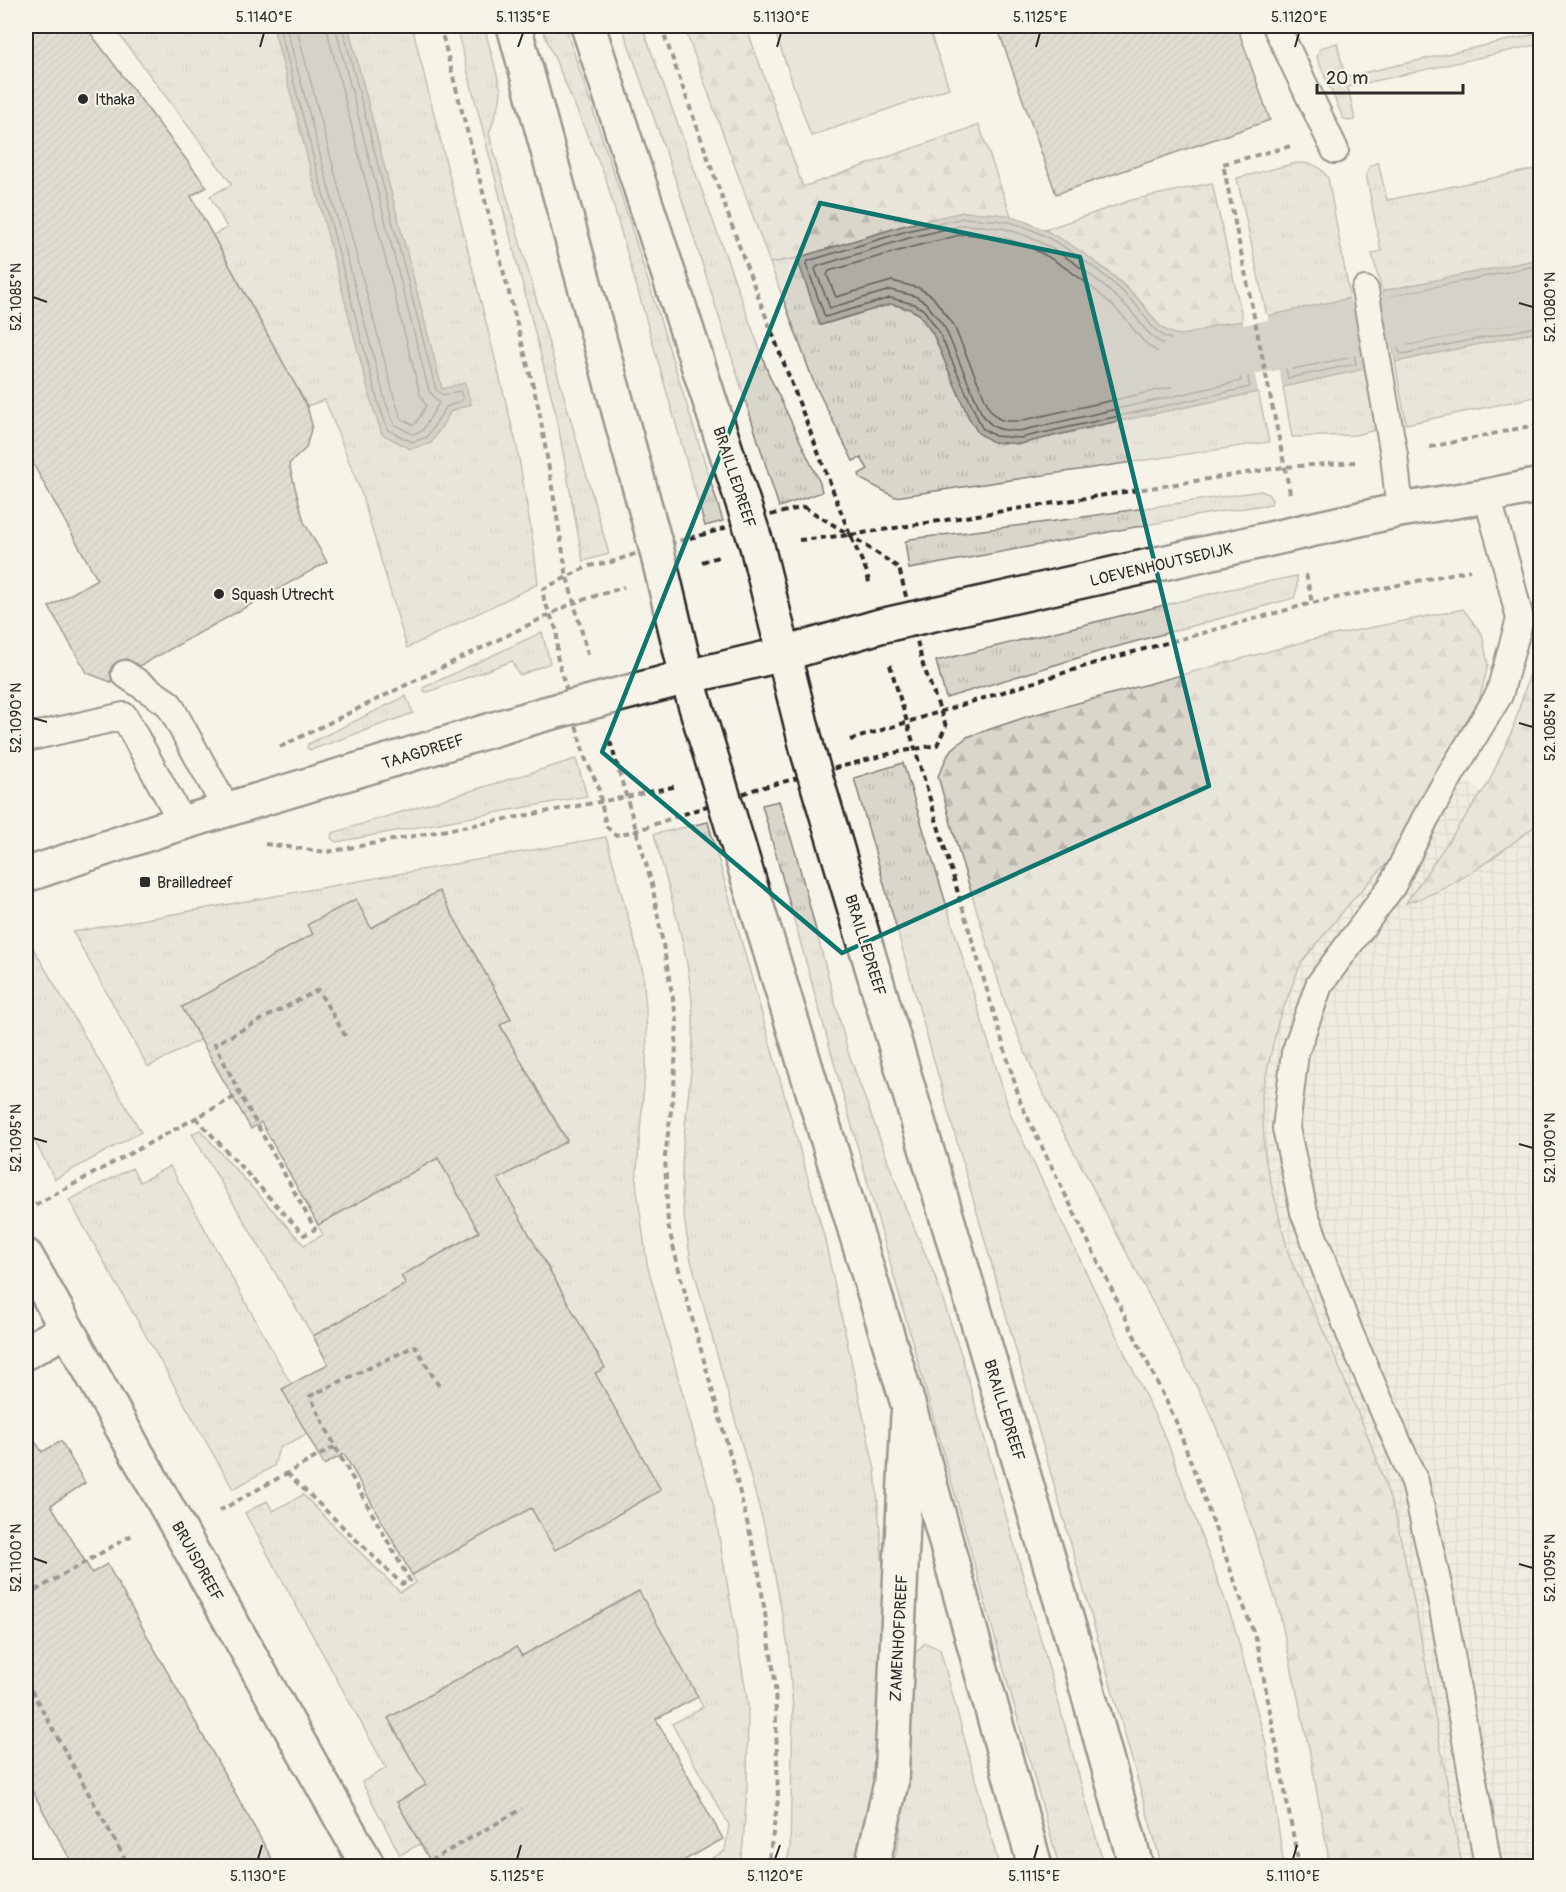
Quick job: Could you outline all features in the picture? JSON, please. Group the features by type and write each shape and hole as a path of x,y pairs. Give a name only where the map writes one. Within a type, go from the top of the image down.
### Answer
{"main road":[{"path":"514,26 663,573 687,677 909,1407 1035,1866"},
{"name":"BRAILLEDREEF","path":"588,26 758,546 808,752 1079,1660 1136,1866"},
{"name":"LOEVENHOUTSEDIJK","path":"687,677 784,654 880,626 1400,510 1540,485"},
{"name":"TAAGDREEF","path":"26,875 227,810 541,716 687,677"},
{"name":"BRUISDREEF","path":"26,1256 369,1866"},
{"path":"26,1352 66,1330"},
{"name":"ZAMENHOFDREEF","path":"872,1866 891,1783 909,1407"}],"lane":[{"path":"1276,26 1332,143"},
{"path":"1365,290 1394,455 1400,510"},
{"path":"1487,496 1520,620 1500,695 1425,819 1392,885 1319,985 1295,1053 1286,1128 1304,1212 1350,1334 1415,1482 1442,1603 1488,1866"},
{"path":"125,674 169,704 227,810"},
{"path":"26,738 124,716 183,824"}],"path":[{"path":"440,26 539,409 573,603"},
{"path":"661,26 746,265 850,535"},
{"path":"1270,390 1223,164 1332,143"},
{"path":"274,750 573,603 663,573 758,546 850,535 1284,467"},
{"path":"1299,1866 1257,1642 1175,1419 1021,1104 908,723 1108,659 1312,603 1506,562"},
{"path":"260,844 327,852 627,797 652,884 677,1021 674,1089 665,1156 668,1225 758,1566 775,1681 778,1799 768,1866"},
{"path":"196,1118 304,1235 315,1229 215,1044 318,990 346,1037"},
{"path":"26,1210 240,1094"},
{"path":"287,1473 402,1584 410,1581 310,1396 415,1346 439,1386"},
{"path":"26,1596 176,1523 287,1473 336,1446"},
{"path":"26,1681 129,1866"},
{"path":"421,1866 522,1809"},
{"path":"434,1860 437,1866"}],"highlighted area":[{"path":"820,203 1080,257 1209,786 842,953 602,752"}],"shaded area":[{"path":"1540,734 1540,1866 1416,1866 1180,1010 1452,772 1483,793"}],"green space":[{"path":"123,26 273,26 372,404 382,434 431,443 451,411 471,403 442,389 348,26 412,26 517,447 538,584 407,648 361,492 325,400 307,406 213,235 227,228 210,196 232,184 118,33 129,31"},
{"path":"456,26 484,26 501,90 500,101 489,134 609,554 583,561 556,414"},
{"path":"541,26 565,26 623,201 723,521 705,526 606,179"},
{"path":"622,26 642,26 769,375 820,483 822,492 779,507 679,190"},
{"path":"684,26 746,26 803,187 979,125 1011,216 963,212 906,225 797,258 770,263"},
{"path":"773,26 928,26 949,88 811,136"},
{"path":"1540,33 1540,44 1348,87 1355,120 1349,121 1343,118 1317,58 1320,48 1337,43 1345,77"},
{"path":"1378,162 1387,200 1540,168 1540,259 1382,291 1372,254 1381,251 1366,174 1370,166"},
{"path":"1297,163 1315,166 1322,170 1328,178 1350,298 1267,316 1237,178"},
{"path":"1212,183 1243,321 1220,324 1185,335 1167,332 1130,290 1107,270 1044,230 1132,200"},
{"path":"797,258 821,325 891,304 919,314 933,334 969,418 1020,444 1258,392 1269,442 895,497 861,479 859,474 868,469 861,458 853,461 814,383 770,263"},
{"path":"1540,331 1540,396 1406,424 1395,362"},
{"path":"1364,369 1376,430 1355,435 1292,437 1283,387"},
{"path":"1261,491 1268,494 1272,500 1271,504 909,569 905,542 910,539 1063,520"},
{"path":"1297,576 1294,598 1101,651 946,698 936,661 1230,589"},
{"path":"1463,609 1482,634 1488,665 1476,713 1436,796 1389,861 1354,898 1301,963 1278,1022 1262,1093 1265,1159 1289,1256 1335,1357 1375,1454 1396,1517 1417,1616 1462,1866 1330,1866 1310,1753 1279,1610 1243,1500 1212,1416 1040,1087 1007,1009 938,776 950,751 967,737 1026,717 1314,639"},
{"path":"1540,626 1540,822 1477,869 1443,889 1406,903 1488,784 1512,731 1531,670"},
{"path":"542,632 550,663 521,675 512,661 428,692 424,691 423,688"},
{"path":"406,696 413,713 311,750 307,748 308,744"},
{"path":"576,759 587,796 336,842 331,838 332,833"},
{"path":"903,763 1011,1116 1167,1441 1234,1625 1266,1744 1284,1866 1162,1866 854,778"},
{"path":"779,801 796,854 848,1052 903,1202 935,1276 961,1354 1104,1866 1059,1866 762,805"},
{"path":"708,822 824,1236 875,1470 884,1578 874,1792 859,1866 786,1866 790,1849 793,1709 788,1646 769,1543 691,1260 685,1224 682,1167 692,1061 693,1018 684,949 654,834"},
{"path":"606,837 643,972 647,1048 636,1182 647,1264 714,1508 748,1703 747,1787 743,1845 739,1866 698,1866 725,1851 729,1825 672,1724 703,1707 638,1591 522,1656 516,1647 388,1718 426,1785 397,1802 420,1844 400,1855 362,1782 386,1768 245,1513 267,1501 273,1511 303,1495 400,1592 416,1583 412,1575 531,1508 555,1550 660,1490 595,1373 604,1368 485,1228 402,1275 406,1284 313,1336 192,1134 200,1130 304,1245 323,1235 318,1225 438,1158 461,1200 567,1140 500,1025 511,1018 439,891 371,928 356,899 308,925 313,934 182,1007 200,1040 148,1067 73,932"},
{"path":"33,948 141,1132 55,1179 26,1125 26,950"},
{"path":"170,1166 291,1384 307,1434 279,1448 274,1466 233,1489 69,1200 132,1168 140,1182"},
{"path":"925,1643 940,1649 999,1866 893,1866 900,1835 915,1653"}],"water":[{"path":"273,26 348,26 442,389 465,383 471,404 451,411 431,443 410,449 382,434 372,404"},
{"path":"963,212 1007,215 1064,240 1122,284 1168,332 1180,335 1198,332 1220,324 1243,321 1258,392 1020,444 993,442 978,433 969,418 933,334 919,314 891,304 820,325 797,258 906,225"},
{"path":"1540,259 1540,331 1395,362 1382,291"},
{"path":"1350,298 1364,369 1283,387 1267,316"}],"pier":[{"path":"1381,288 1395,365 1392,362 1379,291"},
{"path":"1349,295 1353,297 1367,368 1364,372"},
{"path":"1267,313 1283,387 1280,387 1264,316"},
{"path":"1242,318 1246,320 1261,392 1258,392"}],"building":[{"path":"26,26 85,26 207,187 191,196 307,406 312,425 306,448 289,464 304,522 327,562 140,666 127,659 118,661 112,666 110,672 112,682 87,673 49,607 97,579 26,451"},
{"path":"997,26 1237,26 1270,120 1056,194"},
{"path":"439,891 511,1019 500,1025 567,1141 498,1179 605,1368 595,1373 661,1490 555,1550 531,1508 412,1575 344,1454 324,1465 282,1389 328,1364 313,1336 406,1284 401,1276 479,1232 438,1158 318,1225 261,1122 251,1129 182,1007 313,934 307,925 356,899 371,928"},
{"path":"26,1428 42,1452 61,1441 85,1483 51,1505 92,1573 107,1564 276,1866 74,1866 26,1779"},
{"path":"639,1591 698,1697 656,1719 723,1839 674,1866 433,1866 397,1802 426,1785 388,1718 516,1647 522,1656"}],"waterway":[{"path":"1181,363 1540,293"}],"place":[{"name":"Ithaka","path":"83,99"},
{"name":"Squash Utrecht","path":"219,594"},
{"name":"Brailledreef","path":"145,882"}]}
